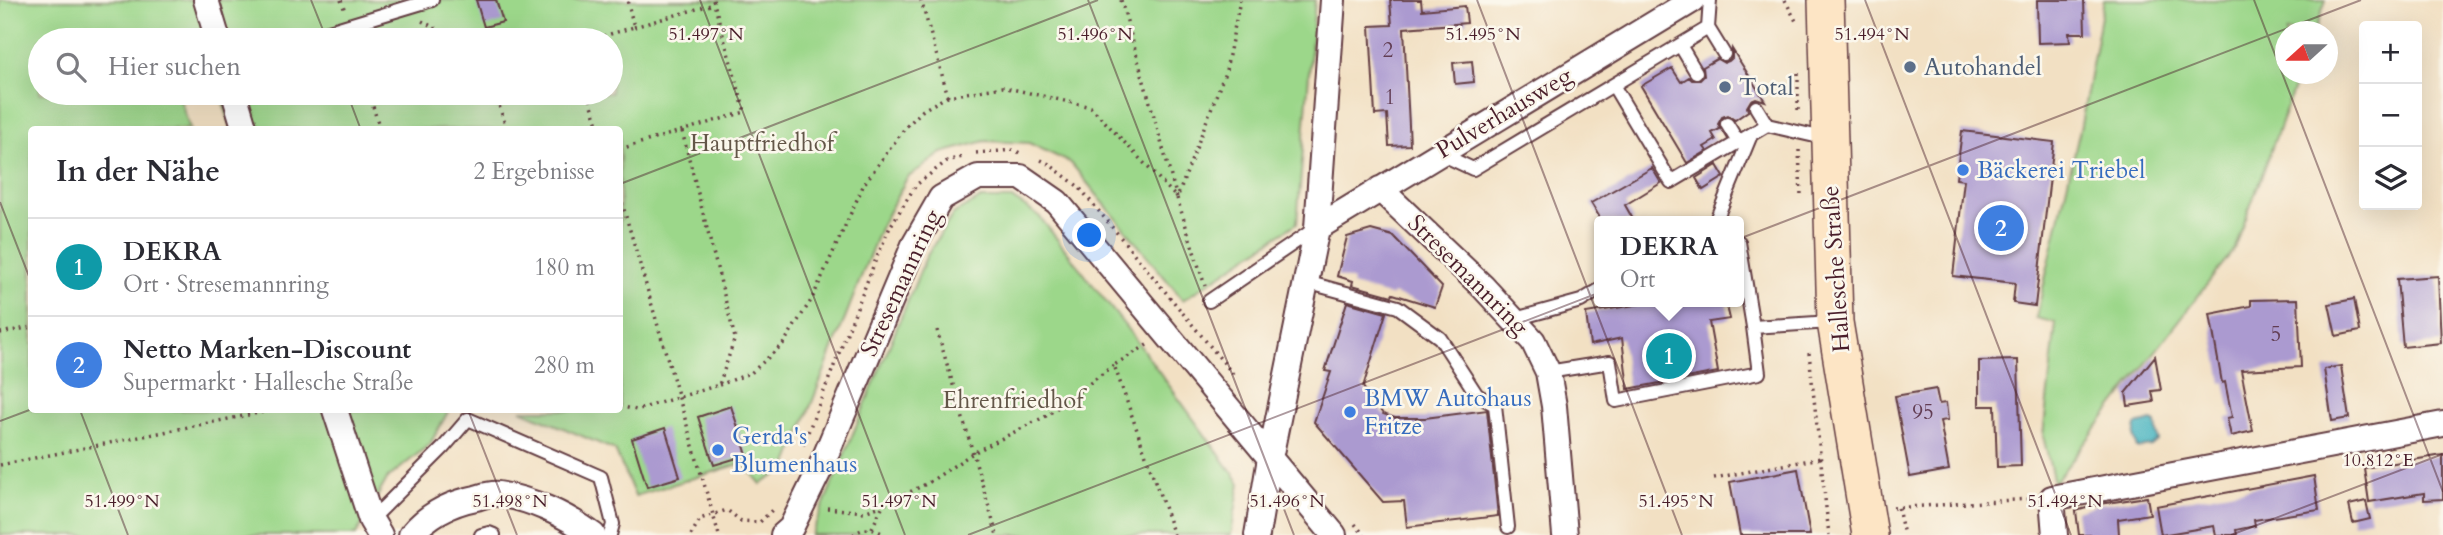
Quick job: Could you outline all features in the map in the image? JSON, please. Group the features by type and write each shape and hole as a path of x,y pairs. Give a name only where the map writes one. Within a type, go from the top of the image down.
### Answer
{"main road":[{"name":"Hallesche Straße","path":"1826,0 1835,322 1878,518"}],"street":[{"path":"206,0 214,28"},
{"path":"1257,535 1317,228 1333,0"},
{"name":"Pulverhausweg","path":"1317,228 1693,0"},
{"path":"238,105 245,126"},
{"name":"Stresemannring","path":"783,535 791,528 819,471 914,245 941,198 978,177 1021,177 1057,202 1334,535"},
{"name":"Stresemannring","path":"1380,189 1515,319 1533,341 1548,372 1554,406 1565,535"},
{"path":"336,413 376,528"},
{"path":"2055,535 2052,498 2443,424"},
{"path":"411,535 422,522 455,502 495,494 537,505 577,523 593,535"}],"lane":[{"path":"339,28 432,0"},
{"path":"1710,0 1708,28 1724,54"},
{"path":"1438,153 1473,169 1708,28"},
{"path":"1680,45 1696,72"},
{"path":"1613,85 1671,182 1767,125 1829,139"},
{"path":"1756,107 1767,125"},
{"path":"1727,124 1738,142"},
{"path":"1718,216 1751,134"},
{"path":"1209,301 1317,228"},
{"path":"1548,372 1610,362 1616,401 1759,373 1744,275"},
{"path":"1306,282 1398,307 1440,338 1476,395 1495,404 1508,527"},
{"path":"1515,319 1581,301 1594,293"},
{"path":"1752,327 1835,322"},
{"path":"376,528 468,419 601,477 613,523 610,535"},
{"path":"481,535 494,535"}],"path":[{"path":"627,0 634,27"},
{"path":"921,0 948,96"},
{"path":"1121,0 1209,301"},
{"path":"1177,198 1226,70 1240,0"},
{"path":"623,30 713,2 745,112 623,148"},
{"path":"402,9 436,28"},
{"path":"623,407 636,410 751,373 783,344 812,299 864,184 905,128 923,110 948,96 1003,87 1091,107 1177,198"},
{"path":"373,105 379,126"},
{"path":"499,105 506,126"},
{"path":"592,105 599,126"},
{"path":"682,131 735,338 719,385"},
{"path":"799,456 874,264 890,227 916,185 947,162 982,151 1014,150 1026,155"},
{"path":"1037,159 1049,164 1079,187 1236,377"},
{"path":"623,206 719,535"},
{"path":"0,333 28,328"},
{"path":"937,330 997,535"},
{"path":"802,505 864,512 883,505 928,483 973,453 1046,416 1114,365 1165,334"},
{"path":"1114,365 1174,535"},
{"path":"0,465 258,413"},
{"path":"1714,478 1821,458"},
{"path":"1878,518 2052,498"},
{"path":"872,528 883,505"},
{"path":"691,535 700,519 712,514 727,510 741,522 760,522 774,508"},
{"path":"1878,518 1904,535"},
{"path":"853,535 872,528 885,535"}],"green space":[{"name":"Hauptfriedhof","path":"0,0 1315,0 1297,223 1183,300 1071,163 1029,143 985,141 942,153 907,178 881,226 786,469 761,484 743,463 635,496 615,450 528,413 623,413 623,126 231,126 224,105 623,105 623,28 28,28 28,105 182,105 189,126 28,126 28,413 447,413 430,444 387,479 356,535 0,535"},
{"path":"2104,0 2326,0 2319,21 2275,21 2275,84 2295,84 2235,248 2054,483 2043,436 2056,323 2036,318 2081,125"},
{"name":"Ehrenfriedhof","path":"980,199 1013,199 1039,216 1136,340 1240,483 1231,535 811,535 926,257 953,214"}],"water":[{"path":"2152,421 2156,423 2158,440 2151,446 2137,448 2134,438 2136,425"}],"building":[{"path":"476,0 496,0 503,22 484,27"},
{"path":"1390,0 1421,0 1422,10 1465,6 1467,23 1404,28 1410,145 1389,146 1387,114 1375,115 1370,26 1392,25"},
{"path":"2037,0 2084,0 2085,33 2069,33 2070,42 2038,43"},
{"path":"1732,49 1765,101 1756,98 1751,100 1748,111 1735,120 1727,115 1722,117 1718,124 1720,129 1712,133 1716,140 1704,147 1707,151 1687,163 1641,86 1672,68 1681,82 1689,77 1692,80 1700,80 1704,76 1703,67 1717,59 1724,63 1729,61 1732,58"},
{"path":"1472,61 1474,82 1455,84 1453,63"},
{"path":"1962,131 2054,142 2035,306 2013,303 2015,283 1953,276 1964,180 1956,179"},
{"path":"1717,165 1724,177 1703,190 1696,178"},
{"path":"1652,168 1661,183 1625,205 1631,216 1599,216 1591,203"},
{"path":"1371,230 1393,236 1442,287 1435,307 1352,285 1353,281 1337,276 1347,237"},
{"path":"2438,276 2441,343 2403,347 2397,279"},
{"path":"2298,299 2301,367 2241,370 2253,431 2231,436 2227,418 2232,417 2225,382 2222,383 2210,314 2251,306 2251,300"},
{"path":"2354,299 2360,331 2336,336 2329,304"},
{"name":"BMW Autohaus Fritze","path":"1347,302 1386,313 1363,387 1383,414 1395,418 1425,418 1487,410 1498,516 1407,527 1404,501 1383,502 1314,422 1331,372 1325,371"},
{"path":"1623,307 1727,307 1730,319 1709,322 1718,372 1628,389 1622,338 1590,345 1586,313"},
{"path":"2155,356 2161,390 2152,391 2154,402 2128,406 2126,392"},
{"path":"2018,360 2021,466 1997,467 1995,406 1979,406 1979,361"},
{"path":"2341,366 2349,418 2332,421 2324,369"},
{"path":"1936,389 1939,404 1946,403 1948,420 1940,421 1949,470 1910,477 1895,396"},
{"path":"731,406 747,455 714,465 698,417"},
{"path":"665,428 680,477 647,487 632,439"},
{"path":"2443,455 2443,499 2424,500 2424,493 2369,502 2364,468"},
{"path":"1798,469 1810,535 1740,535 1730,482"},
{"path":"2314,476 2319,510 2254,520 2255,526 2236,530 2237,535 2216,535 2214,526 2161,535 2156,506"},
{"path":"2147,497 2150,514 2118,519 2119,535 2079,535 2076,511 2100,504"},
{"path":"2366,501 2370,519 2353,523 2349,505"}],"place":[{"name":"Autohandel","path":"1910,67"},
{"name":"Total","path":"1725,87"},
{"name":"Bäckerei Triebel","path":"1963,170"},
{"name":"Netto Marken-Discount","path":"2001,228"},
{"name":"DEKRA","path":"1669,356"},
{"name":"BMW Autohaus Fritze","path":"1350,412"},
{"name":"Gerda's Blumenhaus","path":"718,450"}]}
